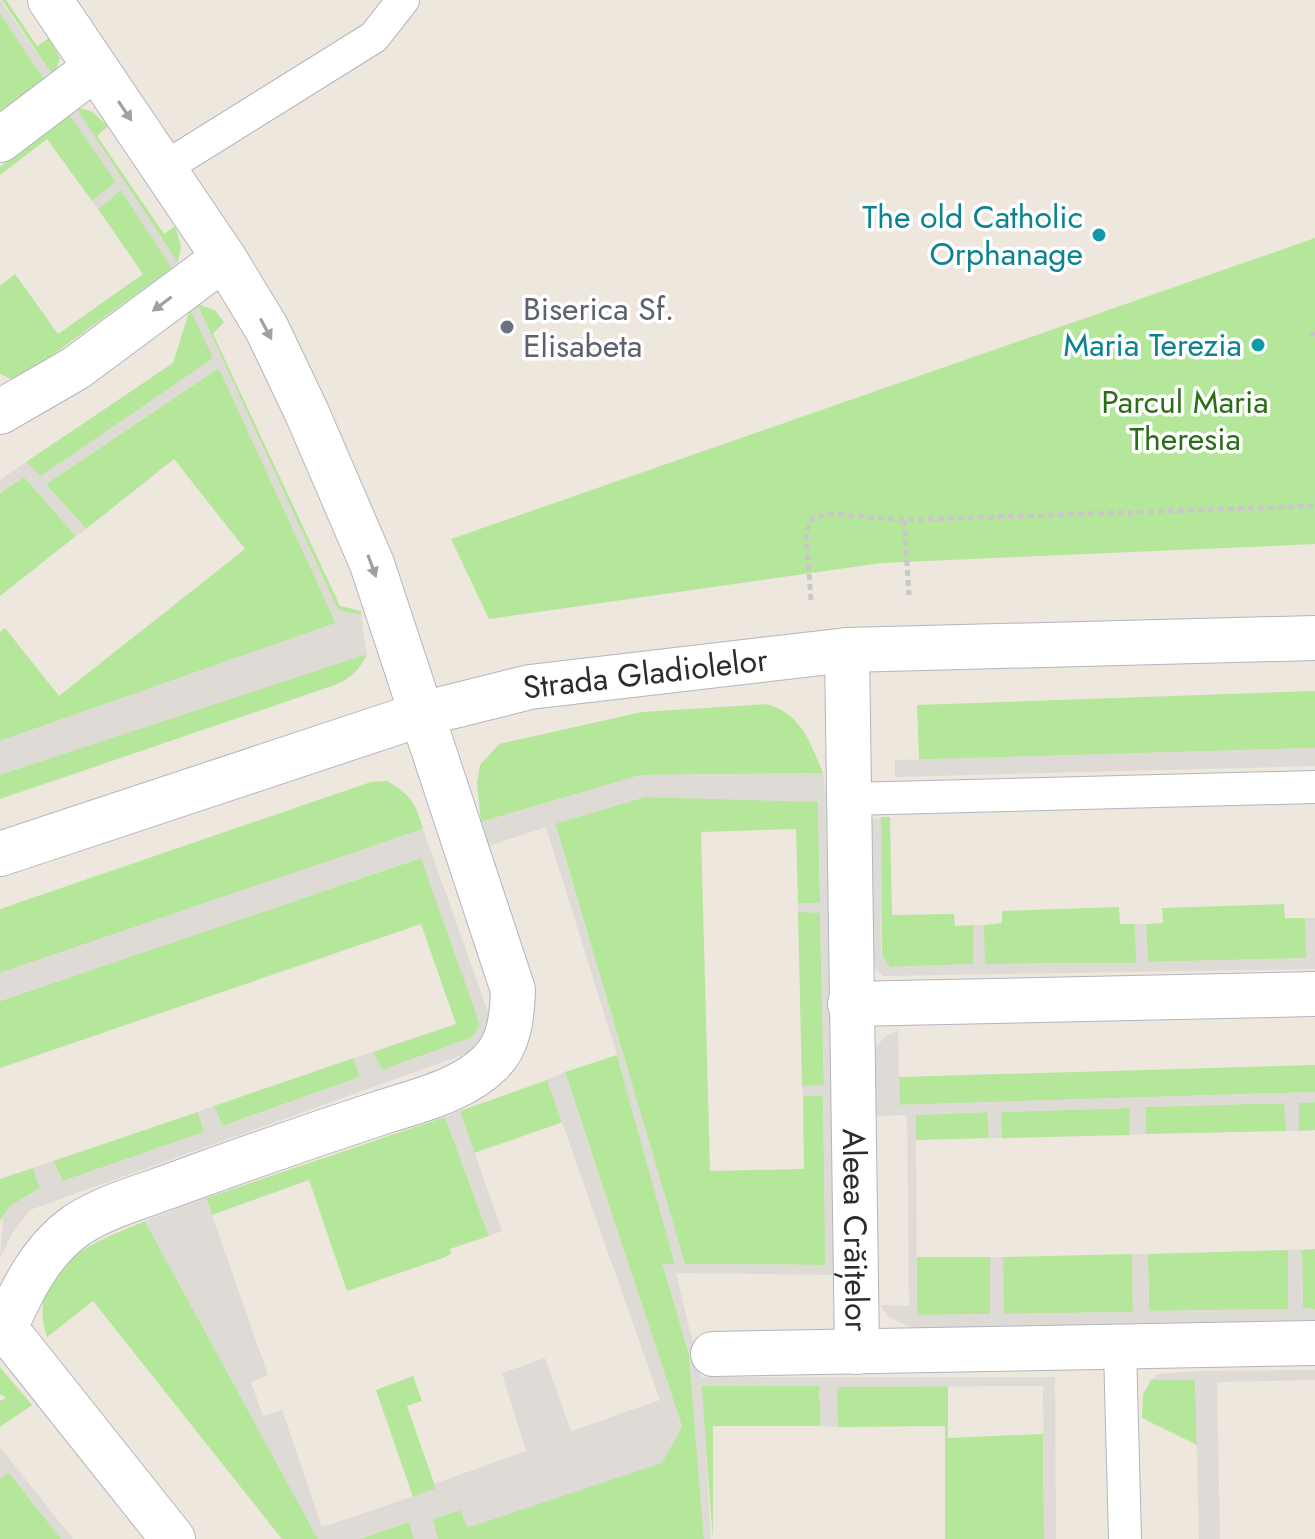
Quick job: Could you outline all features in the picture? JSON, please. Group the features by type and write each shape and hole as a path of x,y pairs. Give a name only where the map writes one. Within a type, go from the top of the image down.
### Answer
{"street":[{"path":"50,0 224,258 267,329 307,413 372,564 513,990 511,1020 505,1041 491,1062 471,1078 436,1094 258,1154 107,1210 77,1226 54,1245 32,1273 2,1329 173,1539"},
{"path":"0,140 95,68"},
{"path":"0,412 76,368 224,258"},
{"name":"Strada Gladiolelor","path":"0,854 422,714 530,687 831,652 1315,638"},
{"name":"Aleea Crăițelor","path":"831,652 849,799 857,1352 1315,1343"},
{"path":"850,1004 1315,994"},
{"path":"713,1354 857,1352"}],"lane":[{"path":"164,168 374,37 403,0"},
{"path":"849,799 1315,787"},
{"path":"1120,1348 1125,1539"}],"path":[{"path":"831,652 806,533 813,517 833,514 904,520 1315,506"},
{"path":"904,520 911,648"}],"green space":[{"path":"2,0 6,0 37,46 49,38 60,58 54,77"},
{"path":"0,13 46,82 0,116"},
{"path":"75,107 91,111 108,126 97,136 164,234 175,226 181,246 178,263"},
{"path":"68,112 116,182 92,201 47,139 0,175 0,167"},
{"path":"121,190 172,268 22,377 11,379 0,374 0,286 15,274 58,334 143,274 98,209"},
{"name":"Parcul Maria Theresia","path":"1315,238 1315,544 881,563 489,619 451,539"},
{"path":"197,304 215,310 224,322 213,334 340,606 361,611 361,615 338,610"},
{"path":"190,309 214,358 40,477 26,462 173,363"},
{"path":"219,368 336,623 0,741 0,632 5,628 59,696 245,549 174,459 86,529 46,484"},
{"path":"24,477 76,536 0,596 0,493"},
{"path":"367,654 353,674 332,686 0,799 0,774"},
{"path":"1315,691 1315,748 919,760 917,705"},
{"path":"766,704 788,714 803,730 823,773 641,775 481,822 477,783 480,765 499,744 642,712"},
{"path":"387,781 411,800 423,829 0,973 0,909 371,782"},
{"path":"645,797 818,801 820,903 798,903 796,829 701,832 710,1171 804,1169 803,1096 823,1095 826,1265 685,1264 555,823"},
{"path":"881,817 890,817 892,915 954,914 955,926 973,925 974,964 890,967 882,959"},
{"path":"421,858 477,1015 480,1026 471,1038 382,1070 373,1052 456,1024 421,924 0,1068 0,1001"},
{"path":"1284,904 1285,918 1305,918 1307,958 1148,962 1146,924 1163,923 1162,908"},
{"path":"1119,907 1120,924 1135,924 1137,963 984,964 984,925 1002,923 1002,911"},
{"path":"798,912 820,912 824,1086 802,1086"},
{"path":"617,1055 675,1264 663,1265 689,1354 704,1539 438,1539 432,1519 461,1510 467,1527 682,1427 565,1072"},
{"path":"354,1058 360,1077 222,1126 214,1106"},
{"path":"1315,1065 1315,1092 899,1105 899,1077"},
{"path":"547,1080 563,1122 474,1153 460,1111"},
{"path":"1315,1102 1315,1130 1299,1131 1299,1103"},
{"path":"1285,1103 1286,1131 1146,1134 1145,1107"},
{"path":"1130,1108 1130,1135 1002,1138 1000,1112"},
{"path":"198,1112 205,1132 63,1181 53,1161"},
{"path":"988,1112 989,1138 916,1140 915,1115"},
{"path":"445,1117 489,1236 450,1249 451,1254 443,1258 347,1291 309,1180 212,1215 206,1198"},
{"path":"33,1168 40,1188 9,1207 0,1221 0,1179"},
{"path":"145,1221 318,1539 282,1539 93,1301 47,1337 43,1312 45,1292 54,1274 86,1248"},
{"path":"1315,1249 1315,1309 1303,1309 1302,1250"},
{"path":"1288,1250 1289,1309 1149,1311 1148,1254"},
{"path":"1132,1254 1133,1312 1003,1314 1003,1257"},
{"path":"917,1257 990,1257 990,1314 917,1315"},
{"path":"0,1367 32,1405 0,1427 0,1401 6,1398 0,1394"},
{"path":"413,1376 422,1401 407,1406 436,1489 413,1497 376,1390"},
{"path":"1195,1379 1197,1445 1142,1418 1143,1395 1151,1380"},
{"path":"701,1386 819,1386 821,1426 713,1426 713,1539"},
{"path":"948,1386 948,1438 1043,1434 1044,1539 945,1539 945,1426 838,1427 836,1387"},
{"path":"9,1472 61,1539 0,1539 0,1479"},
{"path":"409,1522 414,1539 360,1539"}],"shaded area":[{"path":"0,0 54,77 46,82 0,13"},
{"path":"75,107 178,263 172,268 121,190 98,209 92,201 116,182 68,112"},
{"path":"197,304 338,610 361,615 367,654 0,775 0,741 336,623 219,368 46,484 86,529 76,536 24,477 0,493 0,480 26,462 41,476 213,358 190,309"},
{"path":"1315,748 1315,766 895,777 895,760"},
{"path":"823,773 827,802 837,1275 676,1273 701,1377 1055,1377 1056,1539 1044,1539 1043,1386 837,1387 838,1427 821,1426 819,1386 702,1386 711,1539 704,1539 689,1354 663,1264 675,1264 617,1055 546,827 488,846 481,822 641,775","holes":["645,797 818,802 820,903 798,903 798,912 820,913 824,1085 802,1086 803,1096 823,1096 825,1265 685,1264 555,824"]},
{"path":"881,817 881,953 890,967 973,964 973,925 984,925 985,964 1136,963 1135,924 1146,924 1148,962 1306,958 1305,918 1315,918 1315,969 883,976 871,963 871,820"},
{"path":"423,829 488,1012 490,1021 476,1050 30,1210 13,1232 0,1258 3,1217 9,1207 40,1188 33,1168 53,1161 63,1181 204,1132 198,1112 207,1108 214,1106 223,1126 360,1077 354,1058 373,1052 382,1070 471,1038 480,1025 421,858 0,1001 0,973"},
{"path":"898,1030 900,1105 1315,1092 1315,1102 1299,1103 1299,1131 1286,1131 1284,1103 1146,1107 1146,1134 1130,1135 1129,1108 1001,1112 1002,1138 989,1138 987,1112 916,1115 917,1315 990,1314 990,1257 1003,1257 1004,1314 1133,1312 1132,1254 1148,1254 1149,1311 1288,1309 1288,1250 1302,1249 1303,1308 1315,1309 1315,1322 919,1331 890,1318 880,1305 909,1306 907,1115 871,1116 873,1052 884,1037"},
{"path":"565,1072 682,1427 662,1463 467,1528 461,1510 433,1519 438,1539 414,1539 409,1522 360,1539 318,1539 145,1221 206,1198 268,1375 251,1382 263,1416 282,1410 322,1527 435,1489 434,1484 526,1451 502,1373 545,1358 571,1431 660,1400 547,1080"},
{"path":"460,1111 502,1231 489,1236 445,1117"},
{"path":"1315,1370 1315,1380 1217,1382 1220,1539 1199,1539 1195,1380 1151,1380 1158,1374 1194,1371"},
{"path":"0,1447 73,1539 61,1539 9,1473 0,1479"}],"place":[{"name":"The old Catholic Orphanage","path":"1099,235"},
{"name":"Biserica Sf. Elisabeta","path":"507,327"},
{"name":"Maria Terezia","path":"1258,345"}]}
